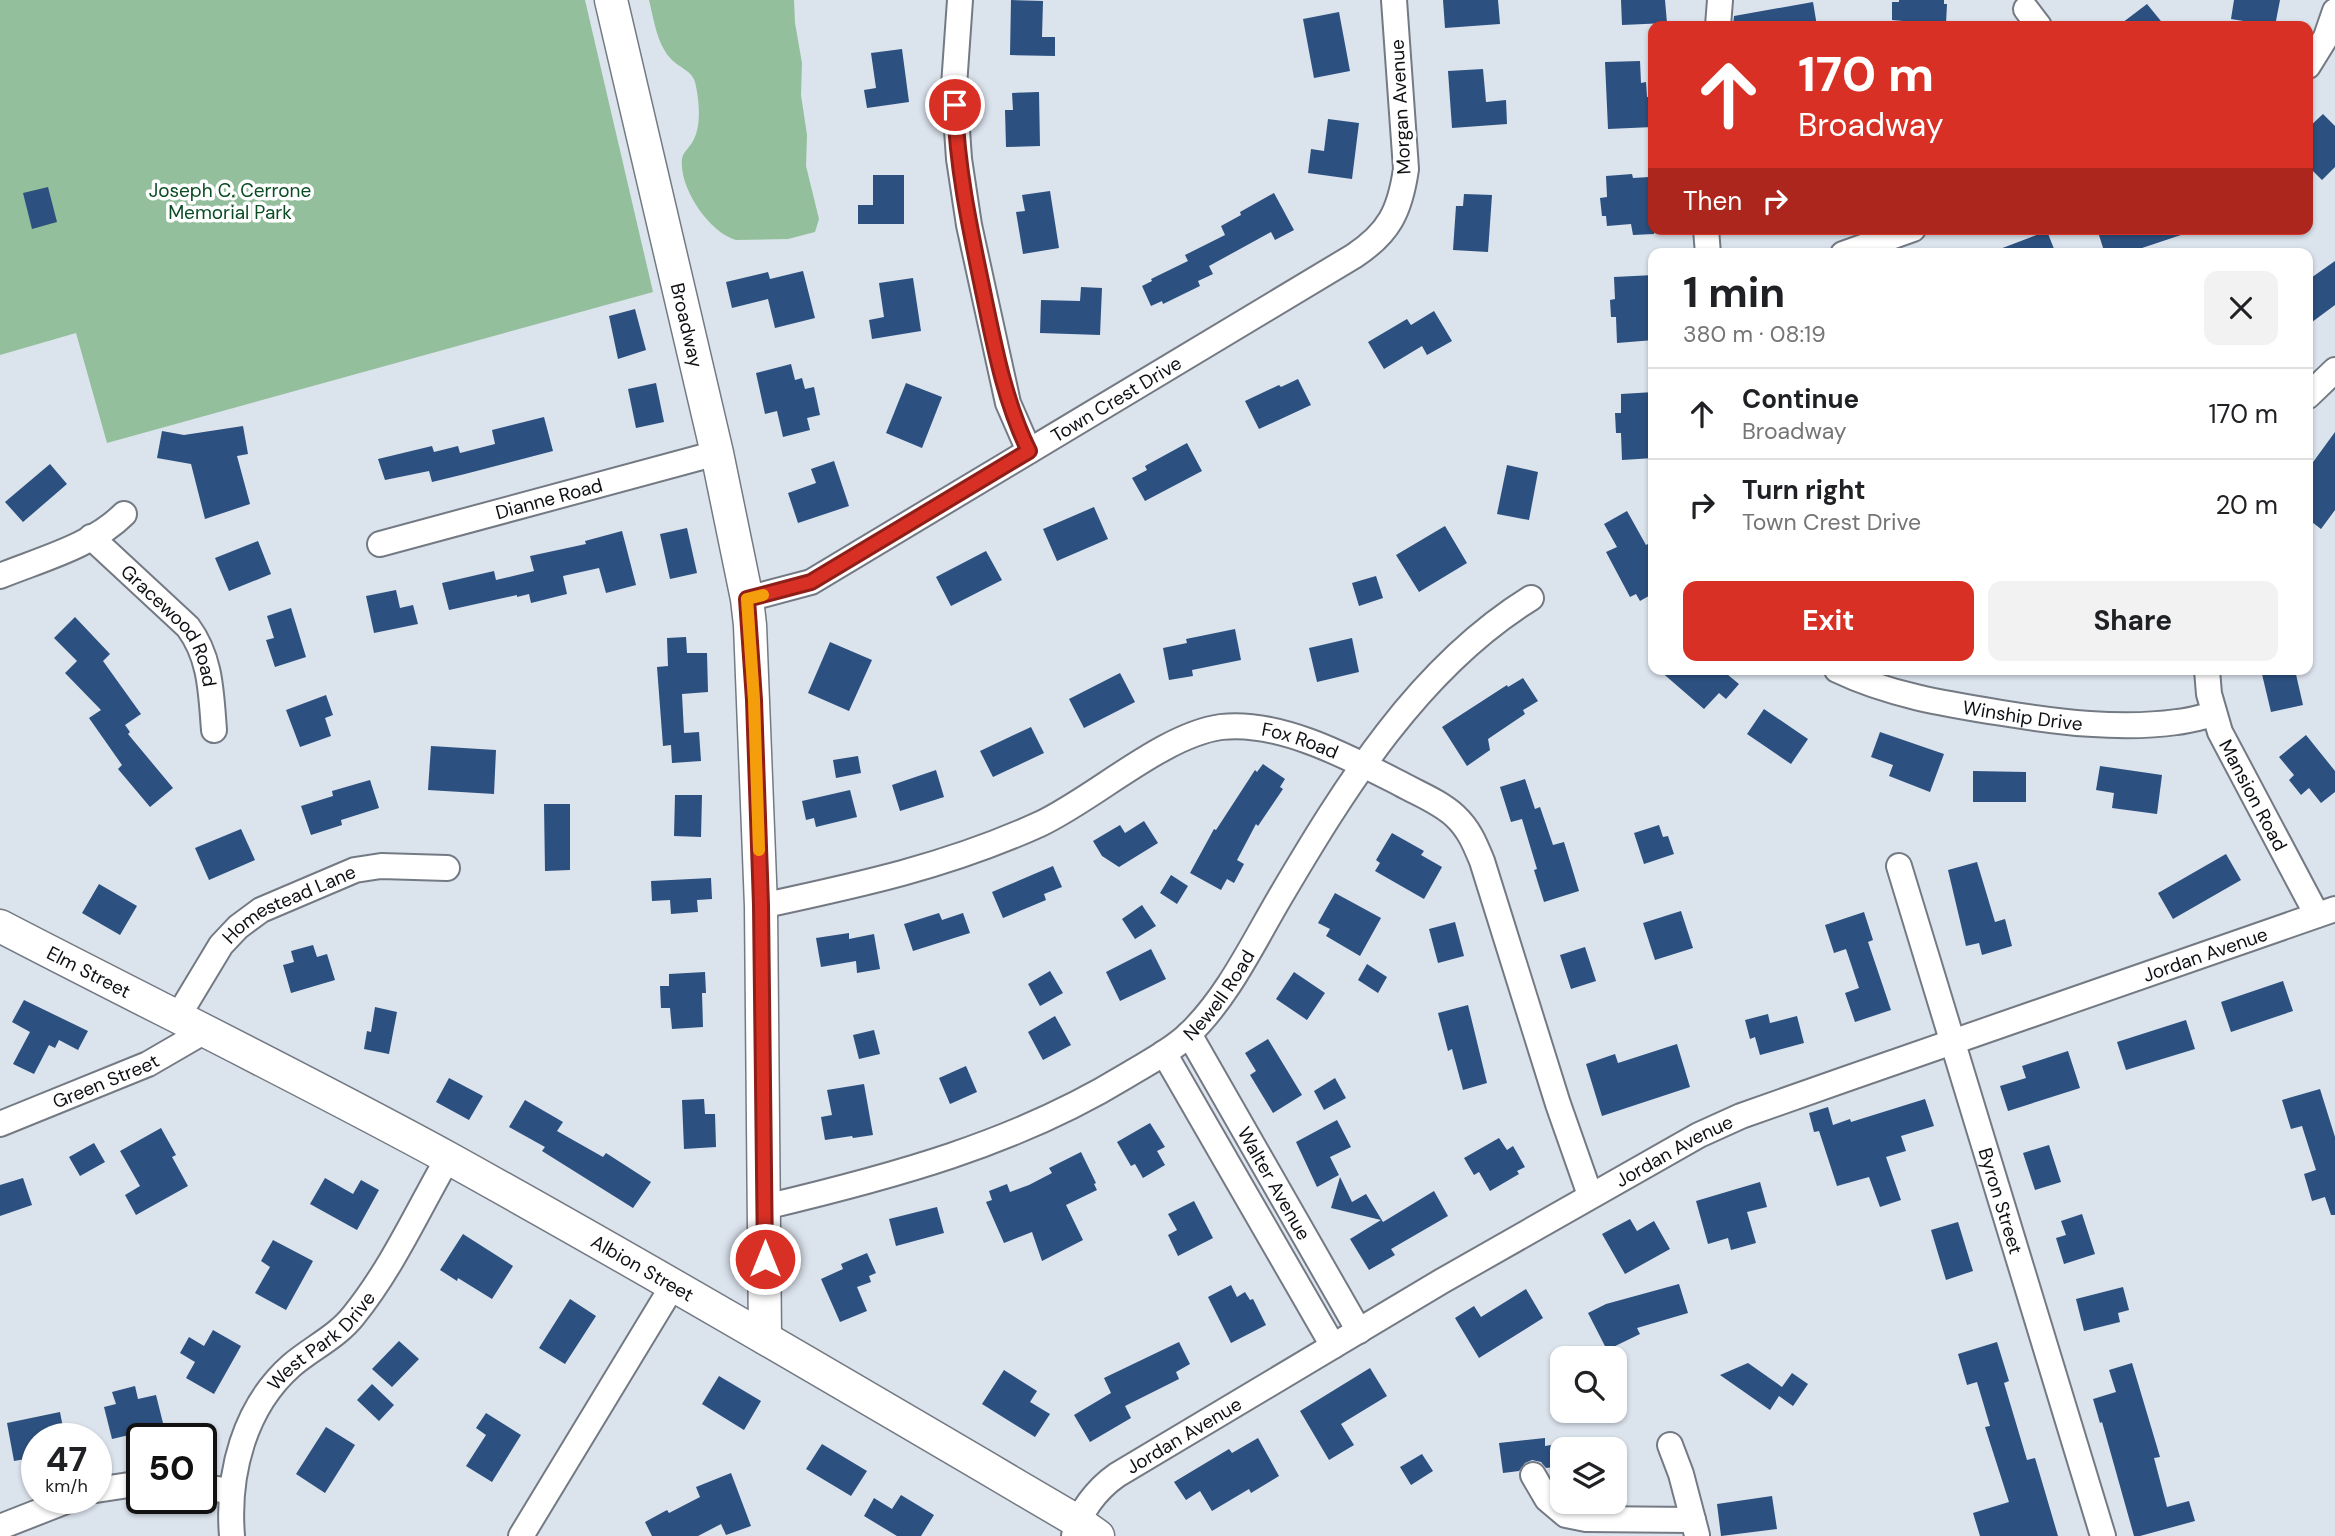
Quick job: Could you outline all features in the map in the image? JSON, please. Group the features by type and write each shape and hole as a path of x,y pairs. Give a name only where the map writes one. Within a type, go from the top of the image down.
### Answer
{"main road":[{"name":"Broadway","path":"611,0 717,453 747,599 752,652 761,905 765,1338"},
{"name":"Elm Street","path":"0,926 177,1018"},
{"name":"Albion Street","path":"177,1018 448,1158 765,1338 1083,1531"}],"street":[{"path":"960,0 954,86 959,159 969,225 1008,402 1029,451"},
{"name":"Morgan Avenue","path":"1394,0 1406,148 1403,191 1396,213"},
{"path":"1718,21 1720,0"},
{"path":"2313,58 2326,37 2335,12"},
{"name":"Town Crest Drive","path":"747,599 811,582 1354,256 1377,239 1396,213"},
{"path":"1860,248 1896,235"},
{"path":"2313,391 2335,370"},
{"name":"Dianne Road","path":"380,544 717,453"},
{"path":"0,576 91,537 109,527 124,513"},
{"name":"Gracewood Road","path":"91,537 196,639 207,667 214,730"},
{"name":"Newell Road","path":"765,1207 853,1186 971,1150 1061,1113 1164,1054 1189,1034 1209,1012 1363,764 1443,669 1491,625 1531,598"},
{"name":"Winship Drive","path":"1849,675 1877,687 1913,697 2036,718 2137,724 2178,722 2214,714"},
{"name":"Mansion Road","path":"2208,675 2214,714 2229,751 2326,912"},
{"name":"Fox Road","path":"761,905 867,884 982,848 1060,814 1162,750 1185,739 1220,728 1243,726 1290,735 1363,764 1438,803 1470,833 1489,881 1562,1116 1590,1195"},
{"name":"Homestead Lane","path":"177,1018 221,945 237,927 261,910 355,870 381,866 447,868"},
{"name":"Byron Street","path":"1899,866 2103,1536"},
{"name":"Jordan Avenue","path":"1083,1531 1103,1486 1116,1475 1676,1146 1741,1116 2326,912"},
{"name":"Green Street","path":"0,1124 148,1064 205,1031"},
{"name":"Walter Avenue","path":"1189,1034 1359,1331"},
{"name":"Walter Avenue","path":"1164,1054 1333,1346"},
{"name":"West Park Drive","path":"232,1536 231,1491 247,1430 268,1390 294,1363 343,1327 359,1310 448,1158"},
{"path":"521,1536 672,1287"},
{"path":"1533,1475 1547,1499 1566,1515 1695,1528 1681,1474 1670,1445"},
{"path":"217,1490 231,1491"},
{"path":"0,1527 33,1514"}],"green space":[{"name":"Joseph C. Cerrone Memorial Park","path":"0,0 585,0 653,292 107,443 76,333 0,355"},
{"path":"649,0 794,0 802,63 801,95 807,135 806,166 819,219 815,232 788,239 736,240 706,219 685,183 682,170 682,159 698,128 695,82 691,75 672,60 663,47"}],"building":[{"path":"1011,0 1043,1 1042,37 1055,37 1055,56 1010,55"},
{"path":"1443,0 1498,0 1500,24 1445,28"},
{"path":"1621,0 1665,0 1667,21 1622,25"},
{"path":"1944,0 1944,4 1947,4 1946,21 1892,20 1892,2"},
{"path":"2234,0 2280,0 2276,21 2231,19"},
{"path":"1813,2 1816,21 1734,21 1734,16"},
{"path":"2147,4 2161,21 2125,21"},
{"path":"1339,12 1350,71 1314,78 1303,19"},
{"path":"902,49 909,102 867,108 864,90 876,88 871,53"},
{"path":"1640,61 1641,83 1646,82 1648,97 1648,127 1608,129 1605,62"},
{"path":"1483,69 1486,102 1506,100 1507,124 1452,128 1448,71"},
{"path":"1039,92 1040,146 1006,147 1005,110 1013,110 1012,93"},
{"path":"2323,114 2335,126 2335,167 2322,180 2313,171 2313,123"},
{"path":"1328,119 1359,123 1352,179 1308,173 1311,149 1324,151"},
{"path":"1632,174 1633,178 1648,177 1648,234 1633,235 1631,224 1607,226 1606,216 1602,216 1600,198 1607,197 1606,176"},
{"path":"873,175 904,175 904,224 858,224 858,205 873,205"},
{"path":"48,187 57,222 32,229 23,193"},
{"path":"1050,191 1059,248 1023,254 1016,212 1025,211 1022,195"},
{"path":"1274,193 1294,230 1275,240 1271,232 1209,266 1213,274 1198,281 1200,286 1163,304 1162,301 1151,306 1142,286 1188,261 1185,255 1225,235 1221,226"},
{"path":"1464,194 1492,195 1488,252 1453,250 1456,206 1463,206"},
{"path":"2037,235 2049,235 2054,248 2002,248"},
{"path":"2099,235 2181,235 2142,248 2103,248"},
{"path":"2335,261 2335,305 2313,321 2313,276"},
{"path":"803,271 815,318 775,328 768,299 732,308 726,282 768,272 770,279"},
{"path":"1648,275 1648,340 1617,343 1616,317 1611,317 1610,300 1615,299 1614,277"},
{"path":"913,278 921,331 872,339 869,320 884,317 879,283"},
{"path":"1081,287 1102,288 1100,335 1040,333 1041,300 1080,301"},
{"path":"635,309 646,350 618,359 609,316"},
{"path":"1434,311 1452,341 1427,355 1422,346 1384,369 1368,342 1407,319 1411,325"},
{"path":"791,364 795,380 802,378 805,389 814,387 820,415 807,418 810,430 783,437 777,411 765,414 756,373"},
{"path":"1298,379 1311,405 1259,429 1245,401"},
{"path":"656,383 664,422 636,428 628,389"},
{"path":"906,383 942,397 922,448 886,433"},
{"path":"1648,392 1648,458 1622,460 1621,433 1616,433 1615,413 1621,413 1621,394"},
{"path":"544,417 553,451 465,474 432,482 429,471 385,480 378,459 432,446 434,452 458,446 460,453 495,444 492,430"},
{"path":"243,426 248,454 237,456 250,504 205,519 191,464 157,458 162,431 184,435"},
{"path":"2335,432 2335,510 2321,529 2313,523 2313,462"},
{"path":"1187,443 1202,471 1145,501 1132,478 1147,470 1145,466"},
{"path":"834,461 849,506 798,523 788,493 816,483 811,469"},
{"path":"50,464 67,484 23,522 5,502"},
{"path":"1507,465 1538,472 1529,520 1497,514"},
{"path":"1094,507 1108,539 1057,561 1043,529"},
{"path":"1627,511 1646,545 1648,544 1648,596 1640,601 1636,594 1630,597 1606,552 1617,547 1604,524"},
{"path":"1445,526 1467,563 1419,592 1396,555"},
{"path":"687,528 697,573 670,579 660,534"},
{"path":"622,531 636,585 606,593 599,568 563,576 567,594 531,603 529,594 517,595 449,610 442,583 494,571 496,580 534,571 530,556 586,544 585,541"},
{"path":"258,541 271,574 229,591 215,558"},
{"path":"986,551 1002,580 951,606 936,577"},
{"path":"1376,576 1383,598 1359,606 1352,583"},
{"path":"396,590 400,608 413,605 418,624 374,633 366,596"},
{"path":"291,608 306,657 275,667 266,640 274,638 267,616"},
{"path":"75,617 110,654 103,661 141,714 125,725 130,732 128,734 173,788 150,807 118,769 122,765 89,718 101,710 65,673 77,661 54,638"},
{"path":"1235,629 1241,660 1192,670 1193,676 1169,680 1163,648 1187,643 1186,639"},
{"path":"686,637 687,653 707,653 708,692 682,694 684,733 699,732 701,761 672,763 671,745 663,746 657,667 668,666 667,638"},
{"path":"1352,638 1359,672 1317,682 1309,648"},
{"path":"830,642 872,660 849,711 808,693"},
{"path":"1120,673 1135,702 1084,728 1069,699"},
{"path":"1665,675 1728,675 1739,684 1726,699 1719,693 1704,709"},
{"path":"2262,675 2296,675 2303,705 2271,712"},
{"path":"1523,678 1538,701 1523,710 1525,714 1488,739 1490,750 1467,766 1442,727 1507,685 1508,687"},
{"path":"326,695 333,715 325,718 331,736 300,747 286,710"},
{"path":"1764,709 1808,739 1791,764 1747,734"},
{"path":"1031,727 1044,753 993,777 980,751"},
{"path":"1880,732 1944,754 1930,792 1889,776 1893,765 1871,757"},
{"path":"2306,735 2335,771 2335,792 2321,803 2309,788 2301,795 2289,780 2294,775 2279,757"},
{"path":"431,746 496,750 494,794 428,790"},
{"path":"858,756 861,773 836,778 833,760"},
{"path":"1263,764 1285,779 1280,787 1283,789 1258,826 1256,824 1237,860 1244,864 1234,883 1227,879 1221,890 1190,873 1214,829 1216,830 1255,770 1257,772"},
{"path":"2100,766 2162,775 2157,814 2112,808 2114,793 2096,790"},
{"path":"936,770 944,797 900,811 892,785"},
{"path":"1973,771 2026,772 2026,802 1973,802"},
{"path":"1525,779 1535,809 1540,807 1553,845 1564,842 1579,891 1544,902 1522,819 1511,822 1500,787"},
{"path":"370,780 379,808 341,820 342,825 311,835 301,806 333,796 332,791"},
{"path":"850,790 857,817 816,827 814,818 806,820 802,801"},
{"path":"675,795 702,795 701,837 674,836"},
{"path":"544,804 570,804 570,870 545,871"},
{"path":"1144,821 1158,843 1119,867 1102,856 1093,841 1120,825 1125,833"},
{"path":"1659,825 1663,837 1668,836 1674,854 1644,864 1634,833"},
{"path":"241,829 255,860 209,880 195,848"},
{"path":"1392,833 1424,851 1421,855 1442,867 1424,899 1375,871 1380,863 1376,860"},
{"path":"2226,854 2241,880 2173,919 2158,893"},
{"path":"1977,862 1995,922 2005,919 2012,946 1982,955 1979,943 1966,946 1948,870"},
{"path":"1053,866 1062,887 1044,894 1046,900 1003,918 992,892"},
{"path":"1171,875 1188,886 1177,904 1160,893"},
{"path":"711,878 712,899 697,900 698,912 671,914 670,900 652,901 651,881"},
{"path":"99,884 137,906 120,935 82,913"},
{"path":"1335,893 1381,918 1360,956 1326,936 1330,929 1318,923"},
{"path":"1142,905 1156,926 1135,939 1122,919"},
{"path":"1681,911 1693,948 1655,960 1643,923"},
{"path":"1864,912 1873,940 1868,942 1891,1010 1855,1022 1845,993 1859,988 1846,949 1834,953 1825,925"},
{"path":"939,913 942,920 963,913 970,933 913,951 904,924"},
{"path":"1455,922 1464,956 1438,963 1429,929"},
{"path":"849,933 849,939 874,934 880,969 857,973 856,961 821,967 816,938"},
{"path":"313,945 317,957 327,954 335,980 291,993 283,965 294,962 291,951"},
{"path":"1585,947 1596,981 1571,989 1560,955"},
{"path":"1151,949 1166,979 1120,1001 1106,972"},
{"path":"1367,964 1387,977 1378,993 1358,980"},
{"path":"1050,971 1063,993 1040,1006 1028,984"},
{"path":"705,972 706,993 702,993 703,1027 672,1029 670,1008 661,1008 660,986 669,986 669,974"},
{"path":"1294,972 1325,993 1307,1020 1276,999"},
{"path":"2283,981 2293,1011 2231,1032 2221,1002"},
{"path":"24,1000 88,1031 78,1050 59,1040 55,1048 49,1045 34,1074 13,1064 30,1032 12,1022"},
{"path":"1468,1005 1487,1083 1463,1090 1452,1049 1448,1051 1438,1013"},
{"path":"375,1007 397,1012 389,1054 364,1049 367,1031 371,1032"},
{"path":"1768,1014 1770,1023 1797,1016 1804,1043 1760,1055 1755,1037 1750,1039 1745,1020"},
{"path":"1055,1016 1071,1045 1043,1060 1028,1032"},
{"path":"2186,1020 2195,1049 2126,1070 2117,1042"},
{"path":"874,1030 880,1054 859,1059 853,1035"},
{"path":"1268,1039 1302,1095 1273,1113 1250,1075 1256,1071 1245,1053"},
{"path":"1677,1044 1690,1087 1602,1116 1586,1064 1615,1054 1618,1063"},
{"path":"2068,1051 2080,1088 2008,1111 2000,1086 2026,1078 2022,1066"},
{"path":"966,1066 977,1092 950,1104 939,1078"},
{"path":"449,1078 483,1096 469,1120 436,1102"},
{"path":"1335,1078 1346,1098 1324,1110 1314,1091"},
{"path":"864,1084 873,1135 825,1140 821,1117 832,1115 827,1090"},
{"path":"2320,1089 2335,1137 2335,1215 2331,1215 2325,1197 2312,1201 2304,1174 2316,1170 2302,1126 2291,1129 2282,1100"},
{"path":"704,1099 705,1114 715,1114 716,1147 684,1149 682,1100"},
{"path":"1925,1099 1934,1126 1901,1136 1906,1151 1886,1157 1901,1200 1880,1207 1869,1177 1837,1186 1819,1131 1814,1132 1809,1113 1828,1107 1833,1125"},
{"path":"525,1100 563,1122 557,1131 603,1157 606,1153 651,1182 633,1208 542,1151 545,1147 509,1127"},
{"path":"1337,1120 1351,1147 1330,1157 1339,1175 1317,1187 1296,1142"},
{"path":"1150,1123 1165,1147 1157,1151 1165,1165 1143,1178 1135,1164 1131,1166 1117,1142"},
{"path":"161,1128 176,1155 172,1157 188,1186 136,1215 125,1195 140,1186 120,1151"},
{"path":"1499,1138 1507,1150 1513,1146 1525,1167 1517,1171 1519,1174 1490,1191 1479,1172 1474,1175 1464,1158"},
{"path":"94,1143 105,1162 80,1176 69,1157"},
{"path":"2049,1145 2061,1182 2035,1190 2023,1153"},
{"path":"1081,1152 1097,1190 1066,1205 1083,1240 1042,1261 1032,1232 1004,1243 986,1202 992,1200 989,1191 1007,1184 1010,1192 1029,1185 1052,1173 1049,1168"},
{"path":"1340,1177 1352,1202 1366,1194 1383,1222 1434,1191 1448,1216 1391,1249 1395,1255 1369,1270 1350,1239 1381,1220 1331,1208"},
{"path":"23,1178 32,1205 0,1216 0,1185"},
{"path":"325,1178 353,1194 361,1180 379,1190 357,1230 310,1204"},
{"path":"1760,1182 1767,1207 1747,1212 1756,1243 1731,1250 1728,1238 1708,1244 1696,1201"},
{"path":"1194,1201 1213,1238 1178,1256 1168,1235 1177,1230 1168,1214"},
{"path":"937,1207 944,1233 896,1246 889,1219"},
{"path":"2082,1214 2095,1254 2064,1264 2056,1238 2066,1235 2061,1221"},
{"path":"1630,1219 1637,1231 1654,1221 1670,1249 1625,1274 1602,1234"},
{"path":"1958,1222 1973,1271 1946,1280 1931,1230"},
{"path":"463,1234 513,1266 492,1299 440,1270"},
{"path":"273,1240 313,1261 286,1310 255,1293 270,1267 261,1261"},
{"path":"867,1253 876,1273 869,1276 871,1282 857,1287 867,1311 840,1322 821,1279 843,1269 841,1264"},
{"path":"1679,1284 1688,1313 1637,1328 1640,1334 1615,1346 1605,1346 1588,1313 1606,1304"},
{"path":"1231,1285 1237,1297 1245,1292 1250,1300 1253,1299 1266,1325 1231,1343 1208,1297"},
{"path":"2123,1287 2129,1310 2118,1313 2120,1322 2084,1331 2076,1299"},
{"path":"1526,1289 1543,1318 1479,1358 1455,1318 1474,1306 1481,1317"},
{"path":"570,1299 596,1316 565,1364 539,1348"},
{"path":"213,1330 241,1346 214,1394 186,1378 195,1362 180,1353 189,1337 204,1346"},
{"path":"399,1341 419,1359 392,1387 372,1369"},
{"path":"1179,1342 1190,1364 1176,1372 1179,1379 1125,1406 1131,1418 1090,1442 1074,1415 1111,1393 1104,1378"},
{"path":"1997,1342 2009,1381 2004,1383 2027,1460 2035,1458 2058,1536 1980,1536 1973,1513 2009,1502 1985,1427 1990,1426 1977,1382 1967,1385 1958,1354"},
{"path":"1748,1363 1782,1387 1792,1373 1808,1384 1793,1406 1779,1396 1770,1410 1720,1375"},
{"path":"2132,1363 2160,1457 2154,1458 2167,1507 2189,1501 2195,1521 2140,1536 2134,1536 2093,1399 2116,1392 2109,1370"},
{"path":"1370,1368 1387,1396 1341,1424 1354,1445 1329,1460 1300,1411"},
{"path":"1004,1370 1037,1391 1030,1402 1050,1414 1035,1437 982,1404"},
{"path":"719,1376 761,1401 744,1430 702,1404"},
{"path":"372,1384 394,1405 379,1421 357,1400"},
{"path":"135,1386 138,1399 156,1395 163,1423 126,1423 126,1436 112,1439 112,1423 108,1423 104,1407 116,1404 112,1392"},
{"path":"60,1412 62,1423 21,1423 21,1460 14,1461 7,1423"},
{"path":"486,1413 521,1435 492,1482 466,1466 486,1435 476,1428"},
{"path":"326,1427 355,1445 325,1493 296,1474"},
{"path":"1258,1438 1279,1476 1251,1493 1249,1489 1212,1511 1200,1491 1186,1500 1174,1482 1229,1449 1232,1453"},
{"path":"1545,1438 1545,1446 1550,1445 1550,1468 1532,1460 1525,1463 1519,1471 1503,1473 1499,1443"},
{"path":"822,1444 867,1471 851,1496 806,1469"},
{"path":"1422,1454 1433,1471 1411,1485 1400,1467"},
{"path":"731,1473 751,1526 726,1535 721,1524 698,1536 652,1536 645,1522 700,1497 696,1487"},
{"path":"901,1495 934,1515 921,1536 897,1536 864,1516 874,1498 892,1509"},
{"path":"1772,1496 1777,1529 1721,1536 1717,1504"}],"slow traffic":[{"path":"759,850 752,652 747,599 763,595"}],"route":[{"path":"765,1259 761,905 752,652 747,599 811,582 1029,451 1008,402 969,225 959,159 955,105"}]}
